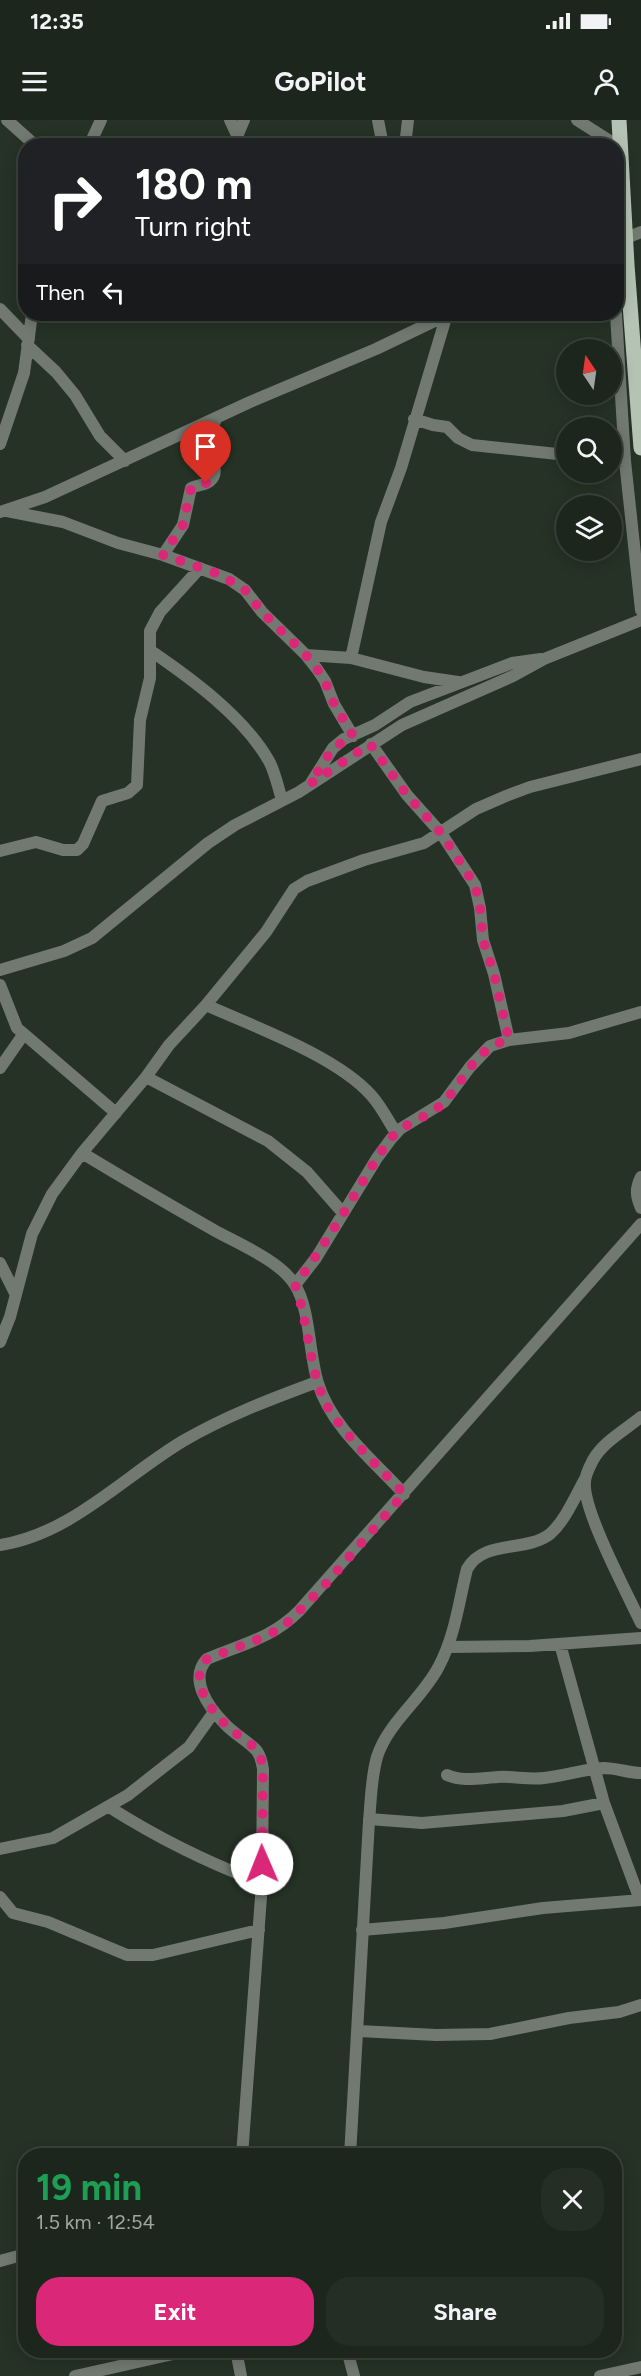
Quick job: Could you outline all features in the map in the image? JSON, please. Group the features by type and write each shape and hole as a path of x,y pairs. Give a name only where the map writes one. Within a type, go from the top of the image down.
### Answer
{"main road":[{"path":"619,120 620,138"},
{"path":"624,268 639,404 641,448"}],"street":[{"path":"7,120 27,138"},
{"path":"93,138 101,120"},
{"path":"378,120 381,138"},
{"path":"406,138 408,120"},
{"path":"577,120 605,138"},
{"path":"235,138 237,121"},
{"path":"624,240 641,232"},
{"path":"0,309 75,395 100,436 125,461"},
{"path":"0,444 5,415 24,373 31,321"},
{"path":"3,511 45,496 125,461 218,417 376,349 430,321"},
{"path":"351,657 377,535 401,468 440,321"},
{"path":"616,321 617,417"},
{"path":"163,555 183,525 191,488 210,481 214,476 214,466 207,448 207,440 218,417"},
{"path":"414,419 433,426 447,427 458,438 472,445 556,454"},
{"path":"622,483 641,610"},
{"path":"43,517 45,496"},
{"path":"3,511 43,517 86,530 118,543 200,568 238,584 262,612 306,655 325,681 334,704 353,736"},
{"path":"0,851 36,842 63,850 76,850 83,844 102,801 134,789 138,779 141,720 150,678 150,631 155,620 200,568"},
{"path":"0,970 64,951 92,938 208,843 235,825 310,784 402,725 513,676 544,659 641,620"},
{"path":"151,651 173,666 247,730 270,763 282,800"},
{"path":"306,655 351,657 424,676 459,682"},
{"path":"310,784 333,748 410,702 512,663 544,659"},
{"path":"370,744 407,795 441,833 467,872 478,896 483,940 494,974 509,1040"},
{"path":"0,1342 32,1234 52,1194 81,1153 146,1077 169,1045 206,1005 266,932 294,889 307,881 364,860 424,843 476,809 530,787 641,759"},
{"path":"0,985 17,1028 23,1035 116,1113"},
{"path":"206,1005 332,1064 355,1080 372,1096 396,1133"},
{"path":"295,1285 316,1258 377,1158 396,1133 444,1102 482,1052 498,1042 569,1033 641,1012"},
{"path":"0,1068 23,1035"},
{"path":"146,1077 275,1146 307,1172 343,1213"},
{"path":"81,1153 250,1249 286,1275 295,1285 307,1327 317,1382 325,1404 404,1494"},
{"path":"641,1177 636,1186 641,1208"},
{"path":"243,2148 262,1883 263,1769 261,1759 253,1747 214,1712 199,1680 202,1664 207,1659 267,1636 284,1626 324,1586 510,1370 641,1224"},
{"path":"0,1263 16,1294"},
{"path":"0,1545 36,1536 82,1512 182,1442 220,1421 317,1382"},
{"path":"351,2148 359,2031 369,1819 377,1756 388,1736 439,1667 448,1647 471,1561 501,1547 531,1542 549,1534 557,1526 585,1479 593,1460 603,1447 641,1417"},
{"path":"585,1479 587,1497 599,1532 641,1623"},
{"path":"448,1647 560,1644 641,1638"},
{"path":"362,1930 444,1923 543,1908 641,1900 604,1803 560,1644"},
{"path":"0,1849 52,1838 109,1807 162,1770 189,1747 214,1712"},
{"path":"447,1775 454,1778 474,1779 502,1777 531,1779 608,1768 641,1773"},
{"path":"369,1819 422,1823 563,1811 604,1803"},
{"path":"109,1807 152,1834 188,1852 262,1883"},
{"path":"0,1897 13,1913 48,1922 127,1955 153,1955 259,1930"},
{"path":"359,2031 436,2035 490,2034 569,2018 619,2012 641,2005"},
{"path":"0,2261 18,2256"},
{"path":"75,2376 155,2358"},
{"path":"238,2358 241,2376"},
{"path":"349,2358 354,2376"},
{"path":"600,2376 641,2367"}],"route":[{"path":"206,483 191,488 183,525 163,555 219,574 238,584 262,612 306,655 325,681 334,704 353,736 344,739 333,748 310,784 370,744 407,795 441,833 475,885 486,954 494,974 509,1040 498,1042 482,1052 444,1102 400,1129 391,1139 316,1258 295,1285 301,1300 317,1382 325,1404 404,1494 324,1586 284,1626 267,1636 207,1659 202,1664 199,1680 214,1712 240,1738 253,1747 261,1759 263,1769 262,1864"}]}
